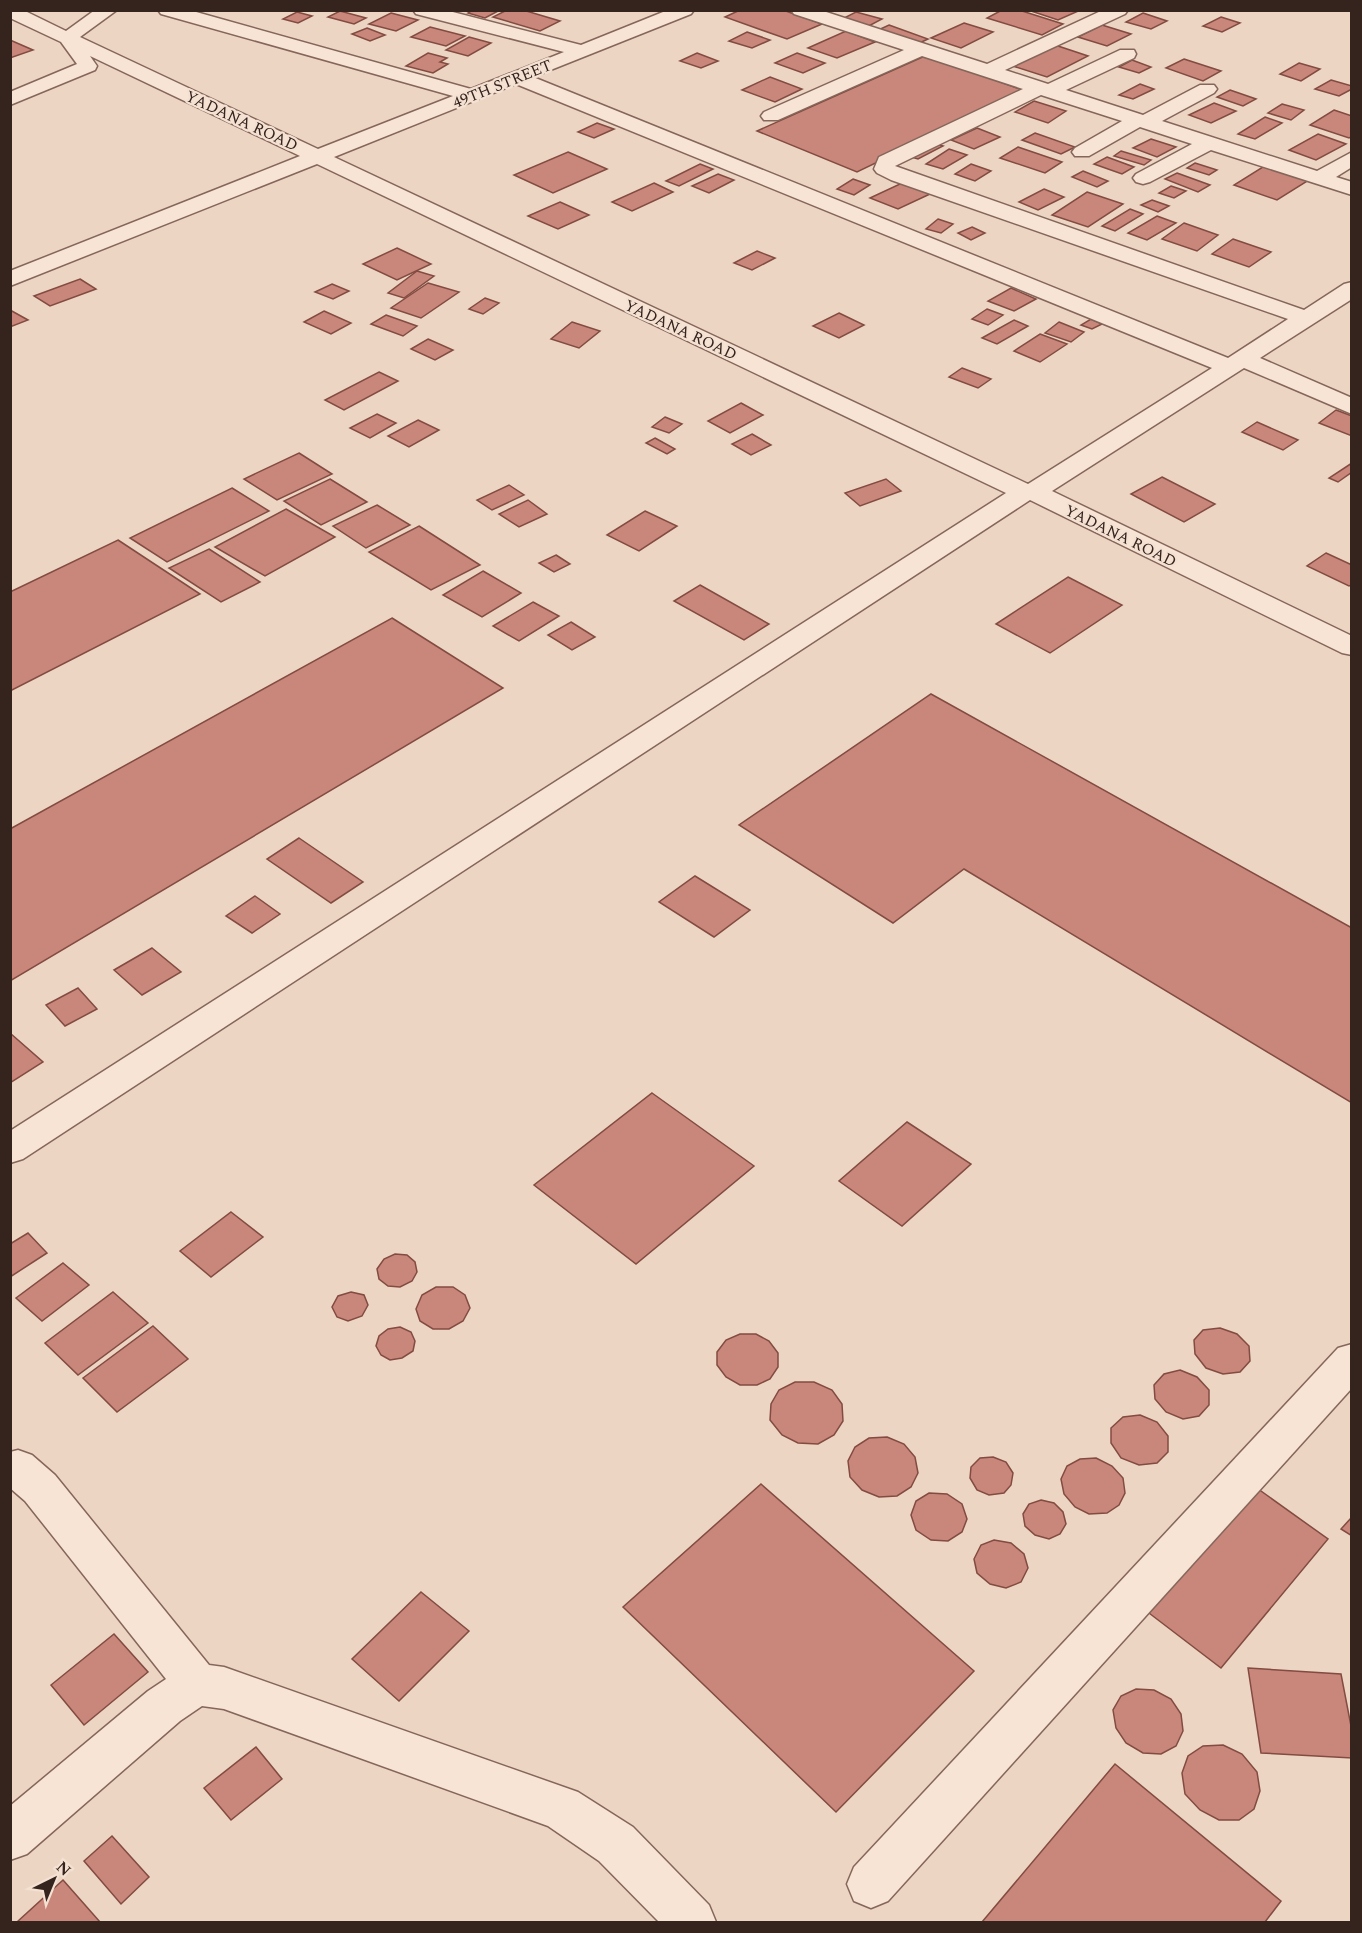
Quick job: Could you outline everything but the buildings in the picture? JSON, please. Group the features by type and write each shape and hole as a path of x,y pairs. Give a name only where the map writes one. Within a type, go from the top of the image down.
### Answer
{"street":[{"path":"10,99 88,66 67,38 108,10"},
{"path":"168,10 472,95"},
{"path":"422,10 584,51"},
{"path":"800,10 1352,189"},
{"path":"988,72 1119,10"},
{"name":"YADANA ROAD","path":"10,11 1352,647"},
{"name":"49TH STREET","path":"10,279 685,11"},
{"path":"771,116 921,49"},
{"path":"1127,54 886,161 884,169 909,180 1306,318"},
{"path":"516,77 1352,407"},
{"path":"1082,152 1207,88"},
{"path":"1143,178 1209,143"},
{"path":"1318,178 1352,158"},
{"path":"10,1149 1029,492 1352,289"},
{"path":"871,1884 1352,1360"},
{"path":"10,1470 18,1468 40,1488 197,1683 224,1688 562,1808 616,1844 692,1923"},
{"path":"10,1837 164,1706 197,1683"}]}
